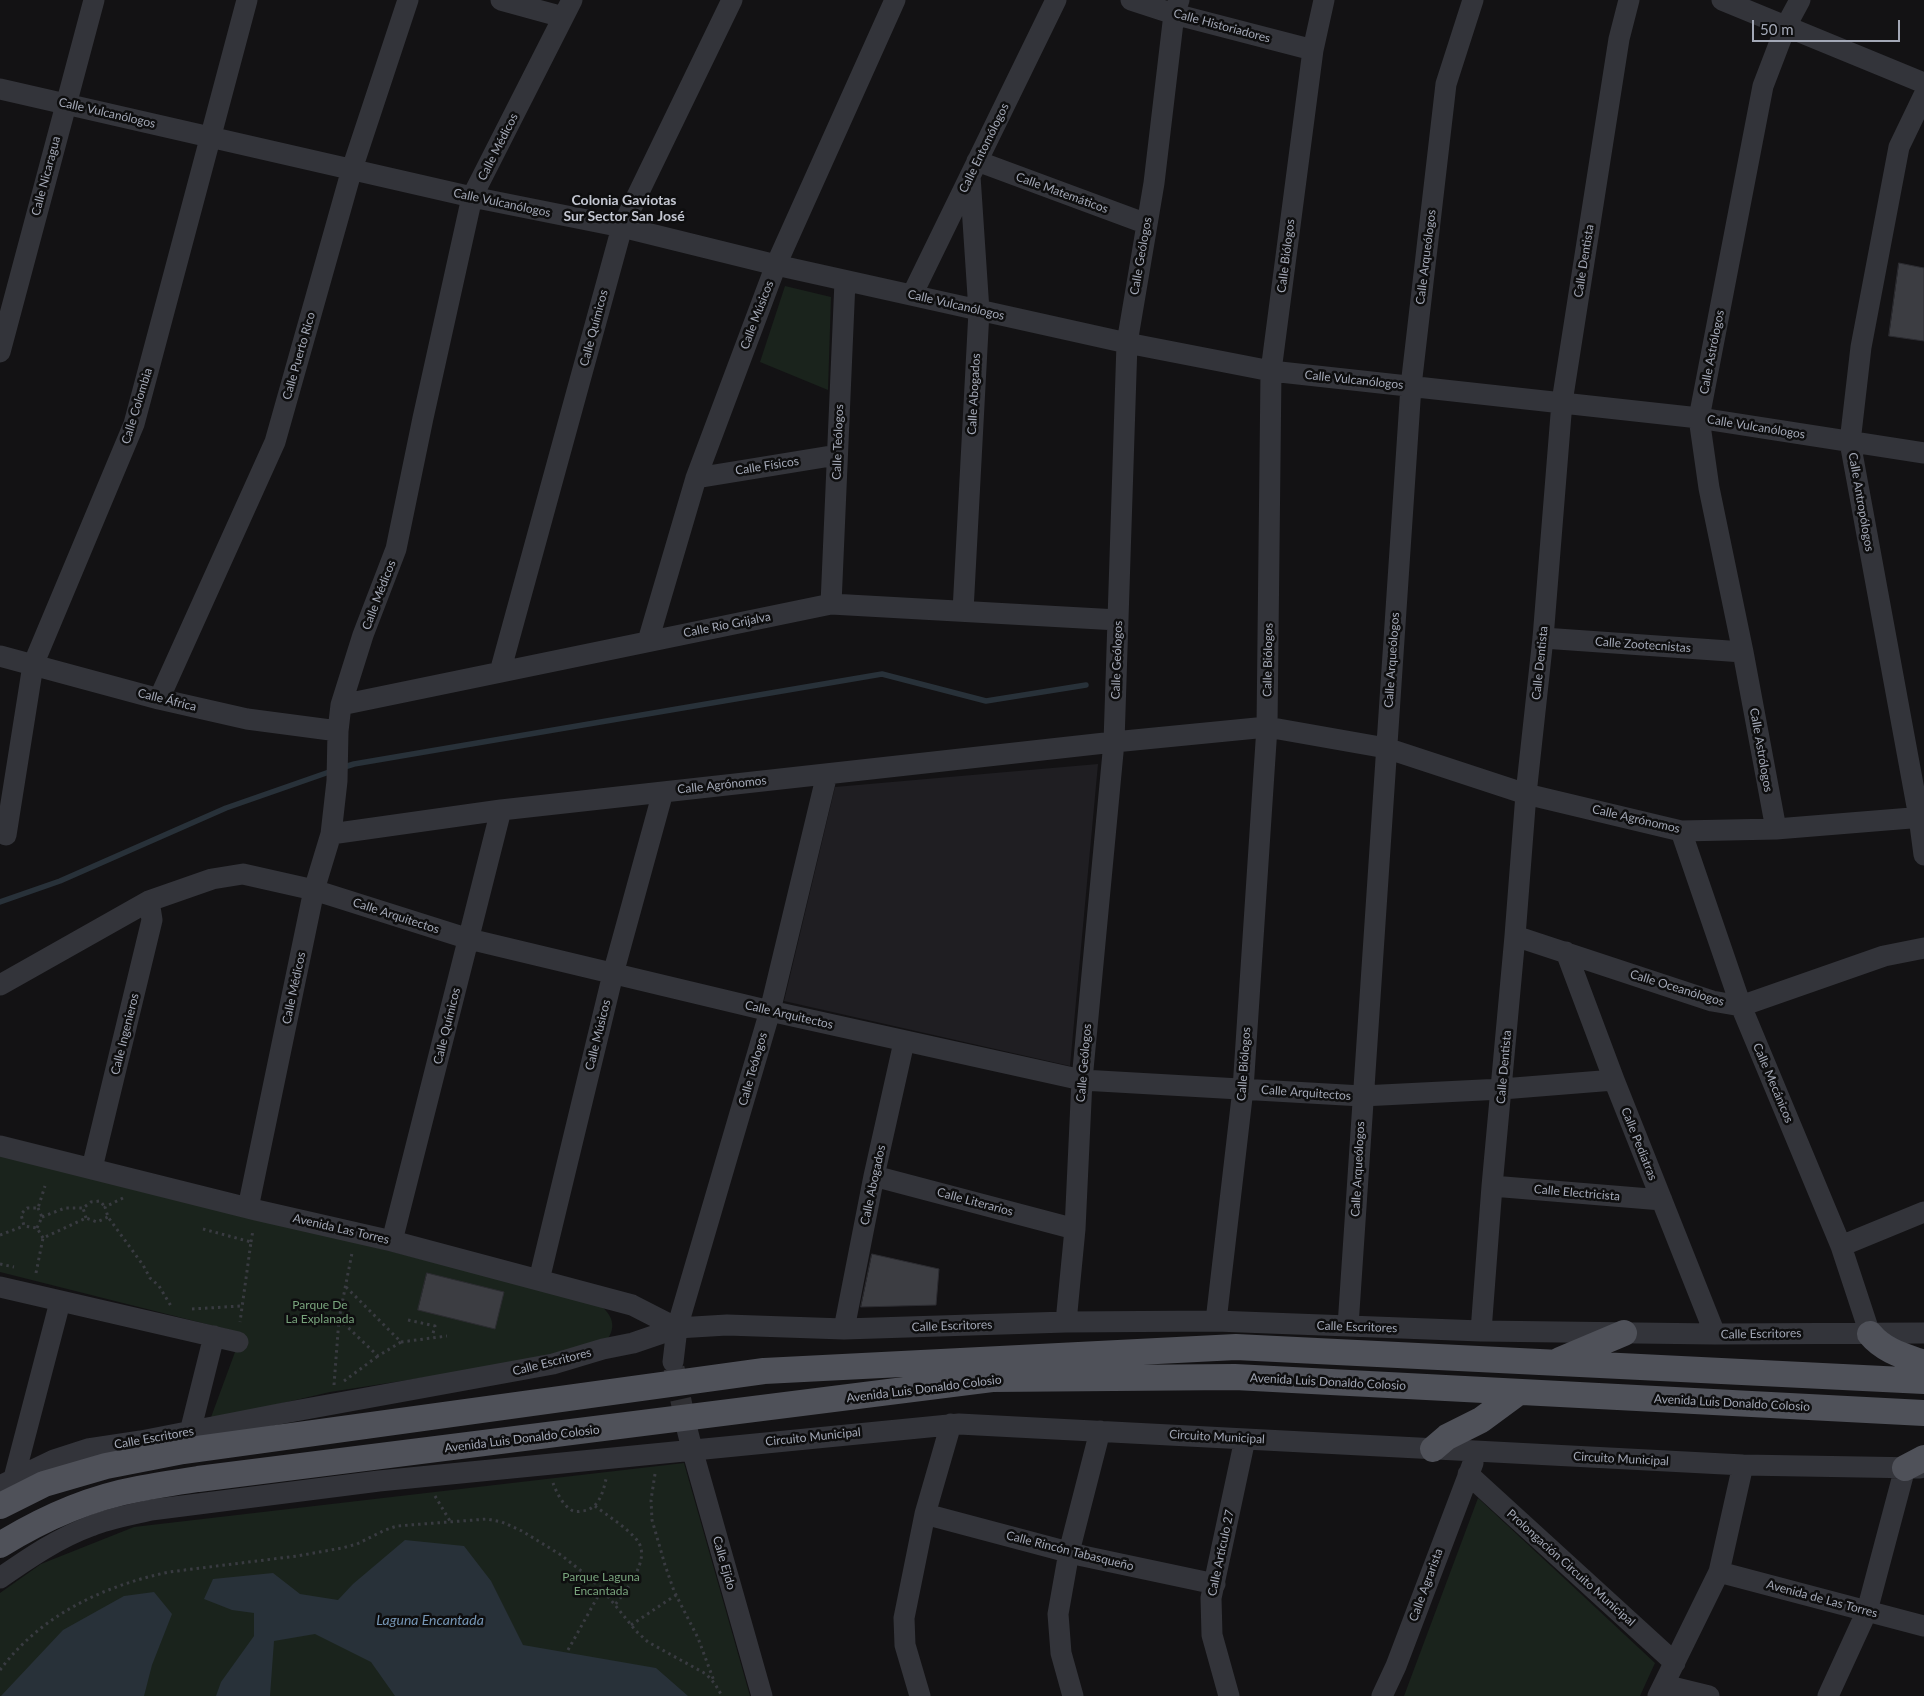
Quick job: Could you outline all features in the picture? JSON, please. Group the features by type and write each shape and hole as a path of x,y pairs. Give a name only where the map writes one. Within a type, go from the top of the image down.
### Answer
{"main road":[{"path":"1553,1362 1624,1333"},
{"path":"1870,1334 1876,1342 1888,1350 1924,1363"},
{"name":"Avenida Luis Donaldo Colosio","path":"0,1506 44,1484 106,1466 183,1451 764,1371 1236,1347 1924,1381"},
{"name":"Avenida Luis Donaldo Colosio","path":"0,1545 20,1532 80,1505 136,1489 198,1479 992,1379 1235,1377 1924,1412"},
{"path":"1433,1449 1447,1437 1481,1420 1519,1392"}],"street":[{"name":"Calle Nicaragua","path":"0,352 94,0"},
{"name":"Calle Colombia","path":"6,835 33,665 134,424 247,0"},
{"name":"Calle Puerto Rico","path":"158,699 275,442 352,169 408,0"},
{"path":"501,0 568,9"},
{"name":"Calle Químicos","path":"500,672 622,227 732,0"},
{"name":"Calle Músicos","path":"648,641 696,478 776,265 895,0"},
{"name":"Calle Entomólogos","path":"912,295 1056,0"},
{"name":"Calle Historiadores","path":"1131,0 1177,7 1313,50"},
{"name":"Calle Biólogos","path":"1216,1322 1243,1089 1267,727 1272,371 1313,50 1324,0"},
{"name":"Calle Arqueólogos","path":"1348,1326 1411,386 1446,84 1473,0"},
{"name":"Calle Dentista","path":"1481,1331 1526,794 1543,638 1562,402 1619,39 1629,0"},
{"path":"1722,0 1924,83"},
{"name":"Calle Astrólogos","path":"1776,829 1743,652 1709,488 1699,418 1763,86 1786,26 1800,0"},
{"name":"Calle Geólogos","path":"1066,1322 1075,1229 1082,1080 1114,742 1127,344 1154,183 1177,7"},
{"name":"Calle Médicos","path":"248,1208 314,890 331,834 337,781 338,731 341,705 363,635 396,549 472,197 568,9"},
{"name":"Calle Vulcanólogos","path":"0,89 472,197 622,227 776,265 1127,344 1272,371 1699,418 1924,453"},
{"name":"Calle Antropólogos","path":"1924,95 1899,147 1861,346 1850,442 1921,817 1924,855"},
{"name":"Calle Matemáticos","path":"974,169 1146,224"},
{"name":"Calle Abogados","path":"963,611 979,311 974,169"},
{"name":"Calle Teólogos","path":"831,604 845,280"},
{"name":"Calle Físicos","path":"696,478 837,455"},
{"name":"Calle Río Grijalva","path":"341,705 831,604 1118,620"},
{"name":"Calle Zootecnistas","path":"1543,638 1743,652"},
{"name":"Calle África","path":"0,656 158,699 247,719 338,731"},
{"name":"Calle Agrónomos","path":"331,834 501,810 1114,742 1267,727 1386,748 1526,794 1681,831 1776,829 1921,817"},
{"name":"Calle Teólogos","path":"673,1362 677,1328 770,1011 828,774"},
{"name":"Calle Músicos","path":"539,1280 613,974 663,792"},
{"name":"Calle Químicos","path":"392,1241 501,810"},
{"name":"Calle Mecánicos","path":"1681,831 1741,1006 1841,1246 1870,1334"},
{"name":"Calle Arquitectos","path":"0,985 149,901 212,879 243,874 314,890 468,939 904,1042 1082,1080 1362,1096 1502,1089 1614,1080"},
{"name":"Calle Ingenieros","path":"92,1168 152,920 149,901"},
{"name":"Calle Oceanólogos","path":"1515,936 1712,1001 1741,1006 1884,956 1924,948"},
{"name":"Calle Pediatras","path":"1566,952 1614,1080 1715,1334"},
{"name":"Calle Abogados","path":"844,1330 874,1176 904,1042"},
{"name":"Avenida Las Torres","path":"0,1146 248,1208 392,1241 632,1305 677,1328"},
{"name":"Calle Literarios","path":"874,1176 1075,1229"},
{"name":"Calle Electricista","path":"1492,1186 1662,1200"},
{"path":"1841,1246 1924,1212"},
{"path":"0,1287 214,1336 239,1336"},
{"path":"7,1482 60,1302"},
{"path":"632,1305 635,1317 633,1343"},
{"name":"Calle Escritores","path":"7,1482 72,1453 553,1364 603,1349 633,1343 677,1328 727,1325 844,1330 1066,1322 1216,1322 1481,1331 1715,1334 1924,1333"},
{"path":"190,1432 214,1336"},
{"path":"920,1696 905,1645 904,1618 925,1514 951,1424"},
{"name":"Circuito Municipal","path":"692,1449 951,1424 1743,1465 1918,1464"},
{"name":"Calle Ejido","path":"687,1429 762,1696"},
{"path":"1074,1696 1061,1653 1057,1626 1059,1602 1069,1552 1100,1431"},
{"name":"Calle Artículo 27","path":"1229,1696 1214,1647 1211,1629 1211,1598 1245,1439"},
{"path":"0,1578 30,1557 64,1538 117,1517 201,1504 424,1477 692,1449"},
{"name":"Calle Agrarista","path":"1382,1696 1396,1666 1478,1451"},
{"path":"1828,1696 1867,1611 1918,1464"},
{"path":"1710,1696 1661,1691 1719,1572 1743,1465"},
{"name":"Prolongación Circuito Municipal","path":"1468,1474 1674,1663"},
{"name":"Calle Rincón Tabasqueño","path":"925,1514 1069,1552 1215,1584"},
{"name":"Avenida de Las Torres","path":"1719,1572 1924,1626"}],"path":[{"path":"42,1217 38,1208 45,1186"},
{"path":"105,1207 131,1194"},
{"path":"37,1228 42,1217 65,1208 83,1208 91,1202 100,1201 105,1207 108,1217 143,1265 150,1278 160,1286 172,1307"},
{"path":"24,1226 21,1214 27,1208 38,1208"},
{"path":"83,1208 86,1218"},
{"path":"43,1238 86,1218 97,1222 108,1217"},
{"path":"0,1235 24,1226 37,1228"},
{"path":"36,1273 43,1238 37,1228"},
{"path":"203,1229 251,1242 239,1336"},
{"path":"357,1233 339,1319 333,1388 378,1356 402,1342 447,1336"},
{"path":"345,1286 402,1342"},
{"path":"184,1310 242,1306"},
{"path":"339,1319 378,1356"},
{"path":"408,1320 435,1326 432,1337"},
{"path":"664,1452 657,1466 651,1500 652,1520 676,1595 698,1638 715,1684 722,1696"},
{"path":"547,1465 556,1490 570,1510 578,1512 586,1511 599,1501 605,1484 608,1459"},
{"path":"424,1477 450,1521"},
{"path":"594,1506 631,1534 638,1541 641,1550 638,1569 615,1605"},
{"path":"0,1670 32,1634 65,1610 94,1596 148,1576 177,1570 297,1556 342,1548 357,1544 397,1526 487,1519 502,1522 522,1531 561,1555 602,1589 631,1625 648,1642 695,1666 715,1684"},
{"path":"568,1650 602,1589"},
{"path":"631,1625 676,1595"}],"shaded area":[{"path":"1098,764 1070,1066 784,1001 835,787"}],"green space":[{"path":"785,286 831,297 828,390 760,362"},
{"name":"Parque De La Explanada","path":"0,1151 600,1305 608,1313 612,1321 612,1330 607,1340 531,1361 330,1392 210,1420 242,1333 0,1272"},
{"name":"Parque Laguna Encantada","path":"684,1463 750,1696 0,1696 0,1593 41,1564 134,1527"},
{"path":"1478,1498 1655,1663 1640,1696 1404,1696"}],"water":[{"name":"Laguna Encantada","path":"405,1540 464,1546 491,1581 523,1645 656,1668 688,1696 395,1696 371,1662 315,1634 274,1641 270,1696 216,1696 221,1682 254,1636 254,1613 232,1610 204,1599 213,1579 273,1573 300,1594 338,1600 353,1584"},
{"path":"154,1592 172,1614 152,1665 144,1696 1,1696 63,1630 124,1596"}],"building":[{"path":"1899,263 1924,268 1924,341 1889,336"},
{"path":"872,1254 939,1269 936,1305 861,1307"},
{"path":"427,1273 504,1292 495,1329 418,1310"}],"waterway":[{"path":"341,768 354,764 882,674 986,701 1086,685"},
{"path":"0,902 60,881 226,808 332,771"}],"tunnel":[{"path":"674,1368 687,1429"}],"district":[{"name":"Colonia Gaviotas Sur Sector San José","path":"624,208"}]}
